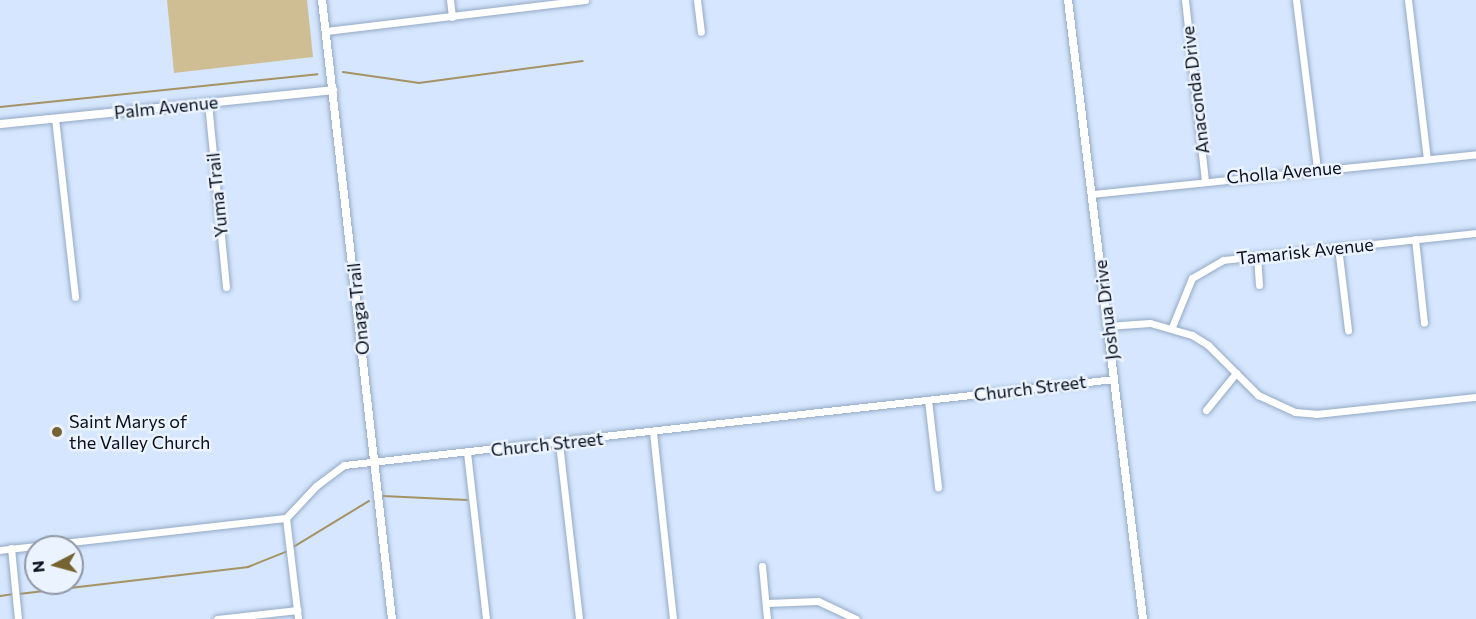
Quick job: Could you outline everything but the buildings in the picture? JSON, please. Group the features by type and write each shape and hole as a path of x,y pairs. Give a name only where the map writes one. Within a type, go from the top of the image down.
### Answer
{"street":[{"name":"Onaga Trail","path":"322,0 393,619"},
{"path":"450,0 452,17"},
{"path":"326,31 585,0"},
{"path":"697,0 701,32"},
{"name":"Joshua Drive","path":"1068,0 1143,619"},
{"name":"Anaconda Drive","path":"1185,0 1205,180"},
{"path":"1296,0 1317,169"},
{"path":"1408,0 1427,159"},
{"name":"Palm Avenue","path":"0,124 333,90"},
{"name":"Yuma Trail","path":"208,103 226,287"},
{"path":"55,118 75,297"},
{"name":"Cholla Avenue","path":"1092,194 1205,180 1476,154"},
{"name":"Tamarisk Avenue","path":"1172,327 1183,294 1192,278 1204,267 1223,260 1476,232"},
{"path":"1415,239 1424,323"},
{"path":"1338,247 1348,330"},
{"path":"1257,256 1259,285"},
{"path":"1107,326 1150,323 1172,327 1208,345 1258,395 1294,412 1316,414 1476,397"},
{"path":"1206,410 1236,373"},
{"name":"Church Street","path":"286,518 344,465 559,443 1114,379"},
{"path":"928,400 938,487"},
{"path":"653,432 673,619"},
{"path":"559,443 579,619"},
{"path":"467,452 486,619"},
{"path":"0,550 286,518 298,619"},
{"path":"11,548 18,619"},
{"path":"762,566 767,619"},
{"path":"766,603 818,601 856,619"},
{"path":"217,619 297,610"}],"shaded area":[{"path":"167,0 307,0 313,57 174,73"}],"waterway":[{"path":"343,72 419,83 583,61"},
{"path":"0,107 317,74"},
{"path":"383,496 467,500"},
{"path":"292,548 369,501"},
{"path":"19,594 248,567 288,551"},
{"path":"0,596 14,594"}],"place":[{"name":"Saint Marys of the Valley Church","path":"57,432"}]}
